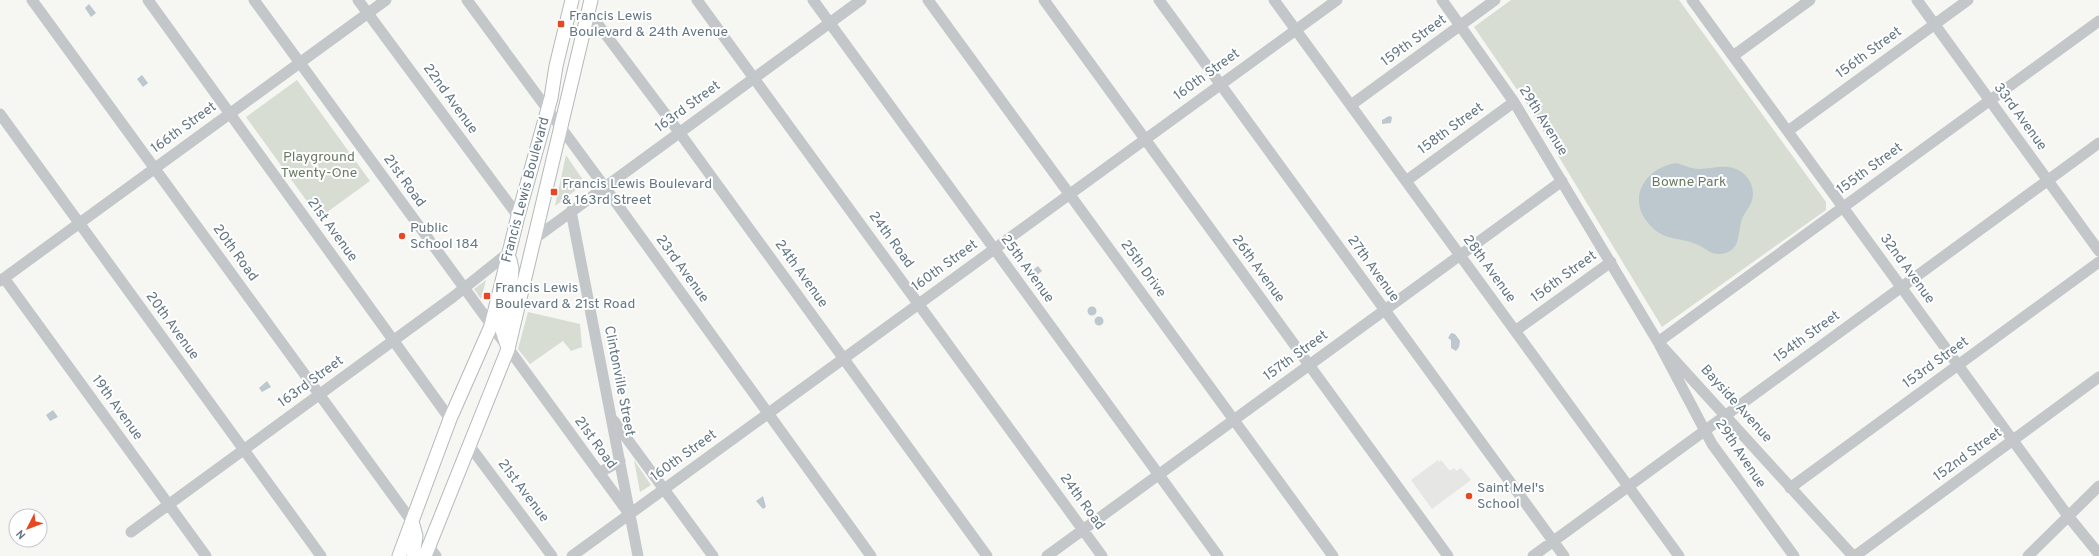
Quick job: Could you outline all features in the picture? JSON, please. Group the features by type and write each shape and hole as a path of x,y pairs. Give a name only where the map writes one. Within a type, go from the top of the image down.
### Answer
{"main road":[{"name":"Francis Lewis Boulevard","path":"399,556 413,523 450,419 491,326 508,253 547,111 572,0"},
{"name":"Francis Lewis Boulevard","path":"430,553 469,445 508,350 559,128 589,6"},
{"path":"508,253 512,269 510,294 502,330 508,350"},
{"path":"413,523 416,536 413,556"}],"street":[{"name":"20th Road","path":"32,0 413,523"},
{"name":"21st Avenue","path":"148,0 450,419"},
{"name":"21st Road","path":"254,0 508,350 630,515"},
{"name":"22nd Avenue","path":"358,0 518,216"},
{"name":"166th Street","path":"2,279 386,0"},
{"name":"23rd Avenue","path":"467,0 559,128 604,186 871,556"},
{"name":"24th Road","path":"697,0 1102,556"},
{"name":"25th Avenue","path":"813,0 1218,556"},
{"name":"163rd Street","path":"534,239 604,186 861,0"},
{"name":"25th Drive","path":"928,0 1333,556"},
{"name":"26th Avenue","path":"1044,0 1448,556"},
{"name":"27th Avenue","path":"1159,0 1564,556"},
{"name":"28th Avenue","path":"1274,0 1679,556"},
{"name":"160th Street","path":"572,556 1337,0"},
{"name":"29th Avenue","path":"1442,0 1461,24 1514,102 1611,262"},
{"name":"159th Street","path":"1351,105 1495,0"},
{"name":"32nd Avenue","path":"1692,0 2068,516 2099,554"},
{"path":"1733,56 1810,0"},
{"name":"33rd Avenue","path":"1916,0 2099,251"},
{"name":"156th Street","path":"1788,131 1968,0"},
{"name":"24th Avenue","path":"589,6 987,556"},
{"name":"155th Street","path":"1658,342 2099,21"},
{"name":"158th Street","path":"1406,181 1514,102"},
{"name":"20th Avenue","path":"0,114 320,556"},
{"name":"154th Street","path":"1533,556 2099,142"},
{"name":"157th Street","path":"1047,556 1562,181"},
{"name":"Clintonville Street","path":"571,211 638,556"},
{"name":"163rd Street","path":"131,532 393,340 508,253"},
{"name":"156th Street","path":"1515,330 1611,262"},
{"name":"Bayside Avenue","path":"1611,262 1658,342 1726,415 1790,488 1854,556"},
{"name":"153rd Street","path":"1790,488 2099,262"},
{"name":"19th Avenue","path":"2,279 206,556"},
{"name":"29th Avenue","path":"1658,342 1715,447 1794,556"},
{"name":"152nd Street","path":"1854,556 2099,377"},
{"path":"612,418 713,556"},
{"name":"21st Avenue","path":"469,445 552,556"},
{"path":"599,473 620,461"},
{"path":"2028,556 2099,486"}],"shaded area":[{"path":"89,4 96,13 91,17 85,8"},
{"path":"142,75 148,83 143,87 137,79"},
{"path":"1389,116 1392,117 1391,123 1382,124 1382,120"},
{"path":"1676,163 1696,169 1730,167 1740,171 1750,181 1753,194 1750,205 1742,219 1738,241 1736,245 1728,252 1717,254 1691,242 1669,237 1659,233 1645,219 1640,209 1639,199 1641,189 1646,180 1654,172"},
{"path":"1038,266 1042,271 1033,278 1029,273"},
{"path":"1090,307 1094,307 1096,311 1094,315 1090,315 1088,313 1088,309"},
{"path":"1097,317 1101,317 1103,321 1101,325 1097,325 1095,323 1095,319"},
{"path":"1451,333 1455,334 1460,341 1459,347 1456,351 1451,348 1451,340 1448,338"},
{"path":"267,381 271,387 262,392 259,388"},
{"path":"53,410 58,417 50,421 46,415"},
{"path":"1438,460 1439,462 1441,460 1450,471 1454,468 1456,471 1461,468 1471,480 1432,509 1411,480"},
{"path":"763,496 766,507 763,509 756,501"}],"green space":[{"name":"Bowne Park","path":"1511,0 1679,0 1826,202 1826,210 1662,327 1525,101 1474,27"},
{"name":"Playground Twenty-One","path":"297,80 370,181 319,218 246,117"},
{"path":"566,155 585,183 555,206"},
{"path":"486,280 481,299 474,289"},
{"path":"528,312 580,324 582,347 571,351 563,341 530,364 518,349"},
{"path":"634,460 651,485 640,492"}],"place":[{"name":"Francis Lewis Boulevard & 24th Avenue","path":"561,24"},
{"name":"Francis Lewis Boulevard & 163rd Street","path":"554,192"},
{"name":"Public School 184","path":"402,236"},
{"name":"Francis Lewis Boulevard & 21st Road","path":"487,296"},
{"name":"Saint Mel's School","path":"1469,496"}]}
